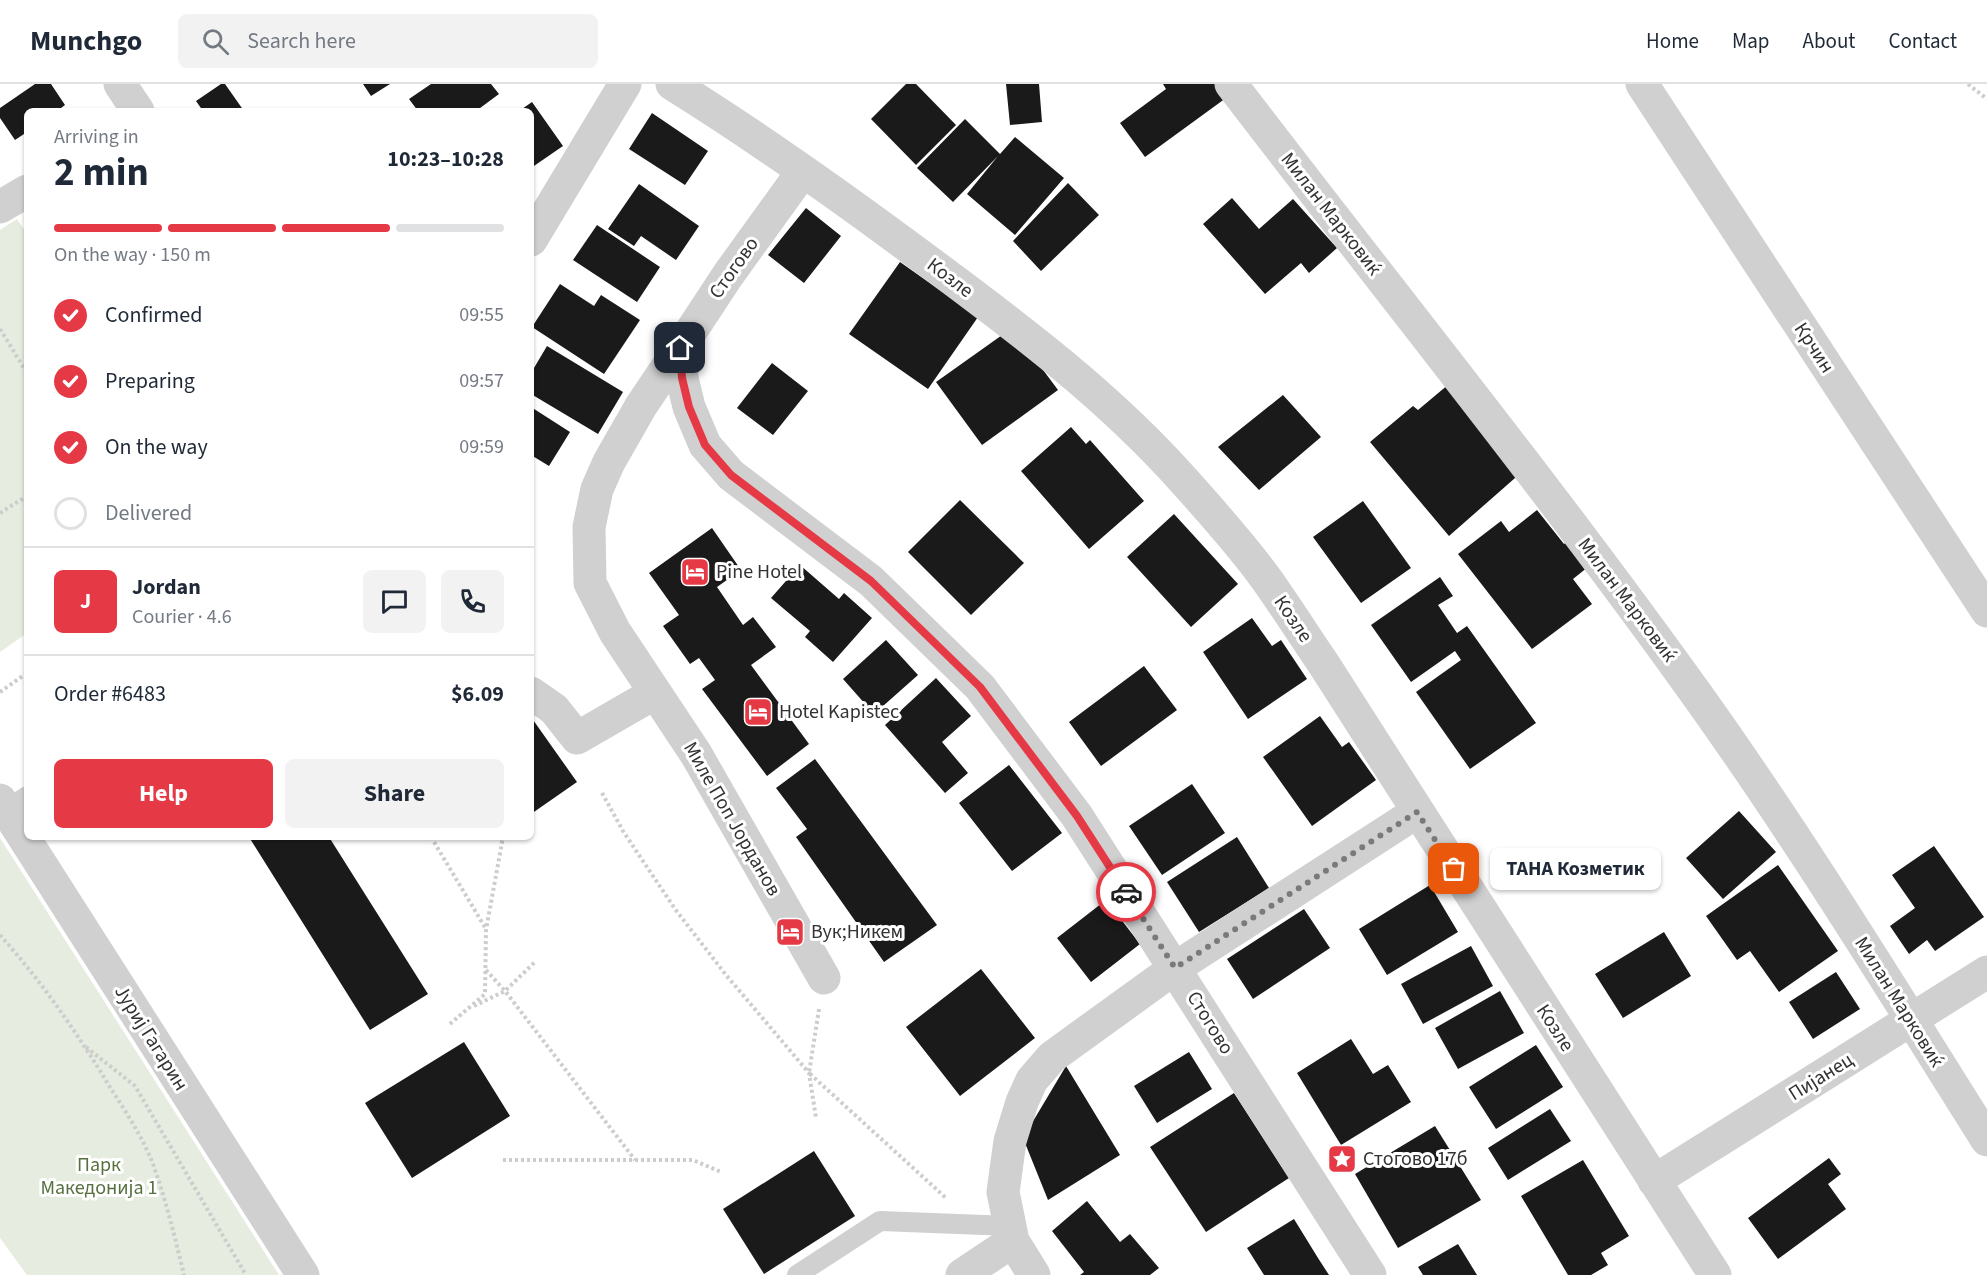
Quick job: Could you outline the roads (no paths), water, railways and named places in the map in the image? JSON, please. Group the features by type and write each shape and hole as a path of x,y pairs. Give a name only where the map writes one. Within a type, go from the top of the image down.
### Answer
{"street":[{"path":"120,84 136,108"},
{"path":"534,235 625,84"},
{"name":"Козле","path":"672,84 855,206 980,300 1050,355 1123,419 1185,482 1266,579 1323,663 1715,1275"},
{"name":"Милан Марковиќ","path":"1231,84 1590,550 1688,682 1781,817 1987,1140"},
{"name":"Крчин","path":"1642,84 1987,611"},
{"name":"Стогово","path":"803,171 728,275 680,348 682,378 689,407 705,445 731,475 871,581 980,687 1077,816 1370,1275"},
{"path":"0,207 24,193"},
{"name":"Миле Поп Јорданов","path":"680,348 641,406 609,462 597,489 589,527 590,583 615,632 696,754 824,978"},
{"path":"534,695 554,709 577,738 656,693"},
{"name":"Јуриј Гагарин","path":"11,802 24,823"},
{"path":"1034,1275 1011,1234 1003,1192 1010,1141 1022,1102 1032,1080 1052,1057 1175,968 1417,812"},
{"name":"Јуриј Гагарин","path":"34,840 303,1275"},
{"name":"Пијанец","path":"1654,1181 1987,972"},
{"path":"962,1275 1011,1234"}],"lane":[{"path":"797,1275 880,1221 975,1225 1011,1234"}],"place":[{"name":"Pine Hotel","path":"695,572"},
{"name":"Hotel Kapistec","path":"758,712"},
{"name":"ТАНА Козметик","path":"1454,869"},
{"name":"Вук;Никем","path":"790,932"},
{"name":"Стогово 17б","path":"1342,1159"}],"park label":[{"name":"Парк Македонија 1","path":"99,1176"}]}
